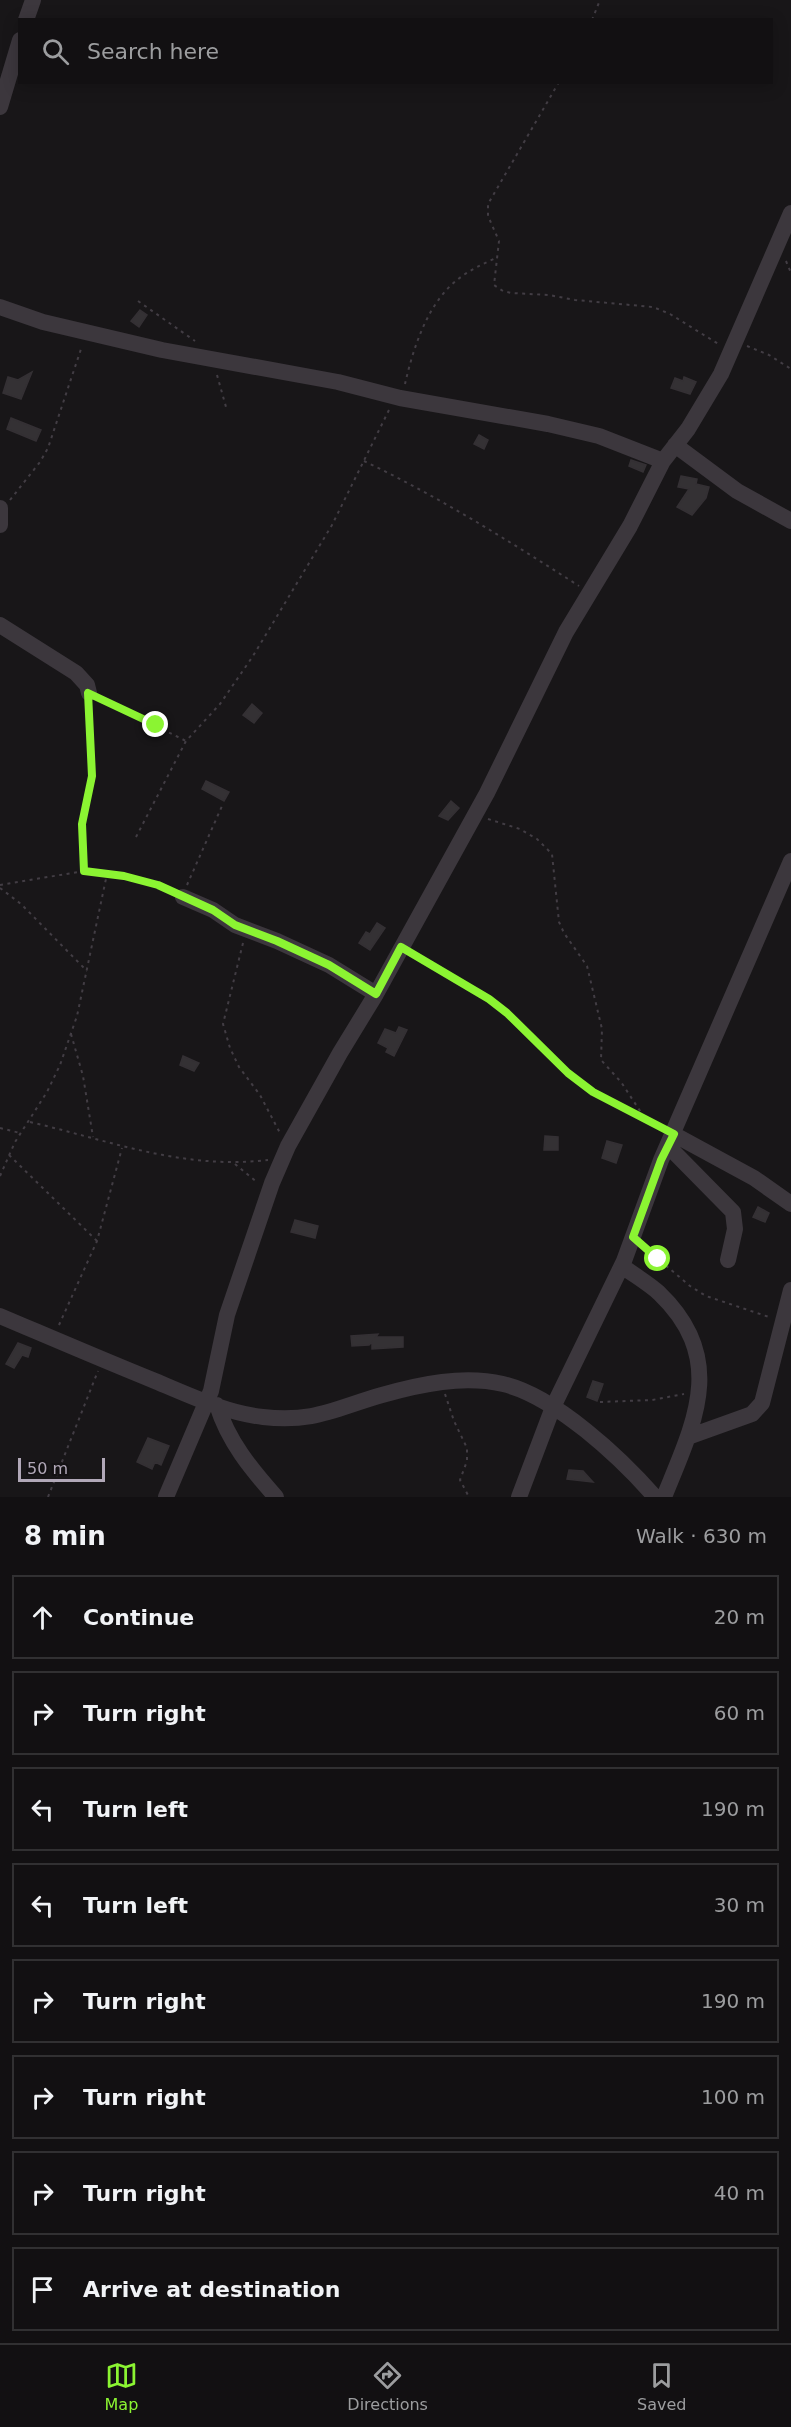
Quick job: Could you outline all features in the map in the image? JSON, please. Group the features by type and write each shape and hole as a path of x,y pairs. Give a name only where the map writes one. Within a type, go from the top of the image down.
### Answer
{"street":[{"path":"28,18 33,0"},
{"path":"0,107 18,46"},
{"path":"166,1497 211,1403 211,1391 227,1315 285,1152 376,994 501,765 552,659 630,526 663,461 715,383 734,346 791,213"},
{"path":"0,308 43,322 212,359 338,382 398,398 548,424 599,436 663,461"},
{"path":"675,445 737,491 791,521"},
{"path":"0,626 76,673 87,685 88,693"},
{"path":"519,1497 553,1407 622,1266 714,1035 791,861"},
{"path":"183,897 213,910 235,925 329,965 376,994"},
{"path":"671,1140 754,1178 791,1204"},
{"path":"671,1140 733,1212 735,1229 728,1260"},
{"path":"622,1266 659,1293 688,1332 698,1356 701,1374 699,1392 688,1437 663,1497"},
{"path":"688,1437 752,1414 762,1403 791,1290"},
{"path":"0,1316 211,1403 260,1417 291,1420 328,1414 416,1385 440,1382 490,1382 506,1385 553,1407 623,1461 655,1497"},
{"path":"211,1403 243,1458 276,1497"}],"path":[{"path":"593,18 600,0"},
{"path":"558,84 488,204 488,216 499,242 494,285 503,291 653,307 734,346 769,355 791,369"},
{"path":"136,837 186,741 220,704 253,656 332,525 398,398 423,330 440,298 455,282 472,270 498,257"},
{"path":"138,301 195,341"},
{"path":"0,514 22,487 48,448 87,332"},
{"path":"212,359 226,407"},
{"path":"364,461 401,479 508,540 590,593"},
{"path":"84,871 82,824 92,776 88,693 186,741"},
{"path":"0,886 84,871 145,880 183,897 222,806"},
{"path":"473,815 520,829 537,839 552,854 559,922 587,966 602,1029 601,1060 621,1082 644,1117"},
{"path":"0,1176 20,1133 30,1122 60,1065 87,971 107,874"},
{"path":"0,886 21,904 87,971"},
{"path":"30,1122 179,1160 235,1164 285,1152 260,1095 239,1067 230,1048 223,1024 246,930"},
{"path":"401,947 489,999 507,1013 568,1073 593,1092 644,1117 671,1140"},
{"path":"71,1033 83,1076 93,1137"},
{"path":"0,1128 20,1133"},
{"path":"53,1339 97,1241 122,1147"},
{"path":"9,1155 97,1241"},
{"path":"235,1164 258,1182 267,1203"},
{"path":"633,1237 690,1286 706,1296 783,1322"},
{"path":"48,1497 102,1360"},
{"path":"440,1382 454,1421 467,1448 467,1461 460,1480 470,1497"},
{"path":"600,1402 652,1400 699,1392"}],"building":[{"path":"140,310 147,315 139,327 131,321"},
{"path":"32,372 21,399 3,393 8,377 18,380"},
{"path":"684,377 696,382 690,394 671,388 675,378 683,381"},
{"path":"11,418 41,430 36,441 7,429"},
{"path":"479,435 488,440 484,449 474,444"},
{"path":"631,460 646,465 643,472 629,466"},
{"path":"681,476 697,479 696,484 709,487 706,498 692,515 677,507 689,489 678,487"},
{"path":"252,704 262,713 254,723 243,715"},
{"path":"206,781 229,792 224,801 202,789"},
{"path":"451,801 459,808 448,820 439,816"},
{"path":"377,923 385,928 370,950 359,943 366,932 370,934"},
{"path":"399,1027 407,1030 394,1056 386,1052 388,1048 378,1043 385,1029 396,1033"},
{"path":"183,1056 199,1063 194,1071 180,1065"},
{"path":"545,1136 558,1137 558,1150 544,1150"},
{"path":"607,1141 622,1145 616,1163 602,1158"},
{"path":"758,1207 769,1213 765,1222 753,1217"},
{"path":"295,1220 318,1226 315,1238 291,1232"},
{"path":"378,1334 376,1337 403,1337 403,1347 372,1349 372,1342 369,1345 352,1346 351,1336"},
{"path":"18,1343 31,1348 28,1357 22,1355 14,1368 6,1364"},
{"path":"593,1381 603,1384 597,1401 587,1397"},
{"path":"148,1438 169,1446 161,1465 155,1462 152,1469 137,1462"},
{"path":"569,1470 583,1471 593,1482 567,1479"}],"route":[{"path":"156,725 88,693 92,776 82,824 84,871 124,876 158,885 213,910 235,925 329,965 376,994 401,947 425,959 489,999 507,1013 568,1073 593,1092 674,1134 661,1160 633,1237 658,1259"}]}
